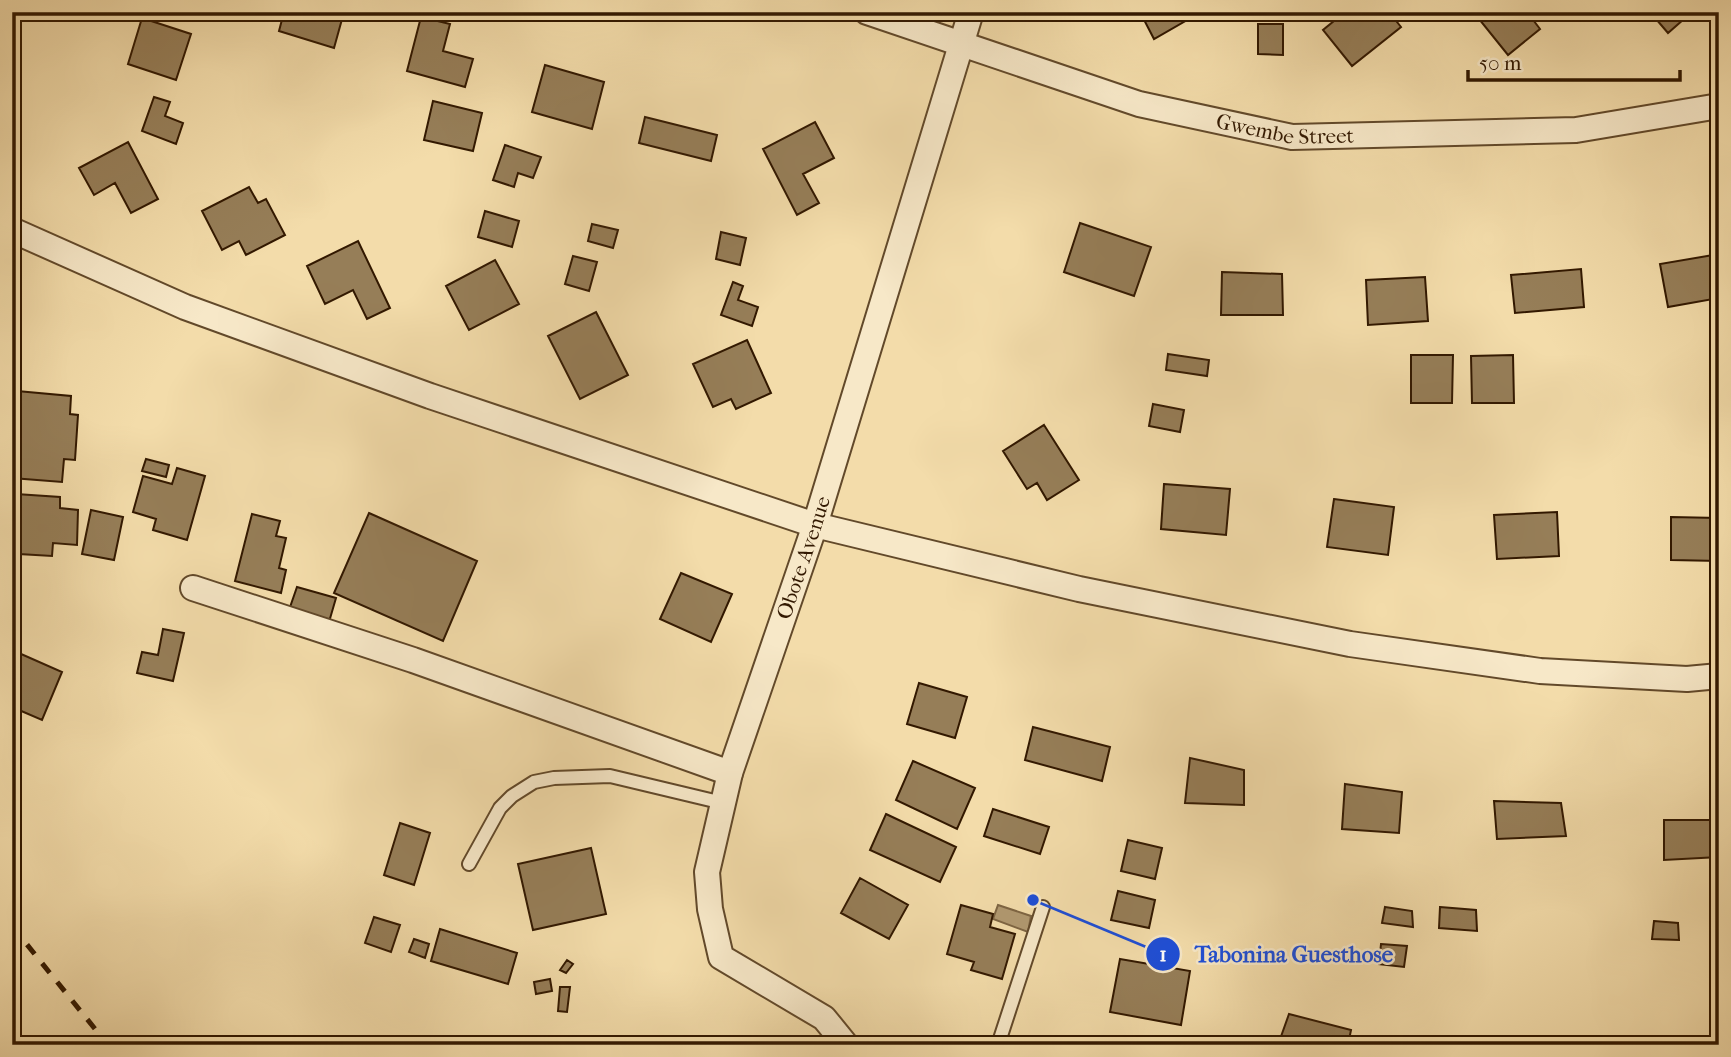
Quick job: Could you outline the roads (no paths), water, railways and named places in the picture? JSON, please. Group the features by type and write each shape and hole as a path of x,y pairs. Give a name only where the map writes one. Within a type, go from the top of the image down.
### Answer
{"street":[{"name":"Gwembe Street","path":"867,12 1139,104 1292,137 1576,130 1719,106"},
{"name":"Obote Avenue","path":"846,1045 824,1018 721,957 710,909 707,872 730,773 815,524 971,12"},
{"path":"12,230 185,307 430,396 815,524 1079,589 1350,644 1540,671 1688,679 1719,676"},
{"path":"193,587 413,660 730,773"}],"lane":[{"path":"469,863 500,808 512,796 534,782 554,778 610,776 723,803"},
{"path":"998,1045 1043,907"}],"railway":[{"path":"12,926 108,1045"}],"place":[{"name":"Tabonina Guesthose","path":"1033,900"}]}
